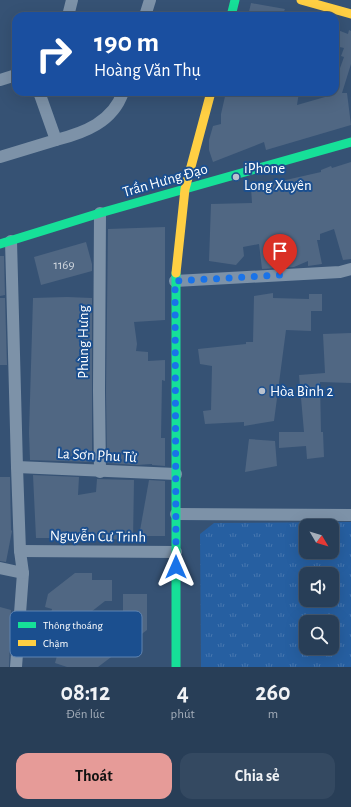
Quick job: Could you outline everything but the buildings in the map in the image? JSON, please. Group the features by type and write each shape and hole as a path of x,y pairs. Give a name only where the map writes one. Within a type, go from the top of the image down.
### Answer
{"main road":[{"path":"232,12 235,0"},
{"path":"302,0 351,14"},
{"path":"176,667 175,281 185,189 210,96"},
{"name":"Trần Hưng Đạo","path":"5,242 100,213 351,141"}],"street":[{"path":"69,12 72,0"},
{"path":"146,12 150,0"},
{"path":"0,80 12,76"},
{"path":"40,96 56,140"},
{"path":"0,157 78,134 100,123 118,104 121,96"},
{"name":"Phùng Hưng","path":"100,213 98,391 100,472"},
{"path":"5,242 20,551 23,574 20,611"},
{"path":"175,281 340,272 351,269"},
{"name":"La Sơn Phu Tử","path":"17,467 100,472 176,474"},
{"path":"176,514 351,515"},
{"name":"Nguyễn Cư Trinh","path":"20,551 176,552"},
{"path":"0,568 23,574"},
{"path":"16,667 17,657"}],"green space":[{"path":"299,522 299,559 339,559 339,522 351,522 351,667 201,667 200,534 214,523"}],"traffic: fast":[{"path":"232,12 235,0"},
{"path":"0,244 100,213 351,142"},
{"path":"176,273 176,667"}],"traffic: slow":[{"path":"301,0 351,14"},
{"path":"176,273 185,189 210,96"}],"place":[{"name":"iPhone Long Xuyên","path":"236,177"},
{"name":"Hòa Bình 2","path":"262,391"}],"route":[{"path":"176,567 175,281 280,275"}]}
